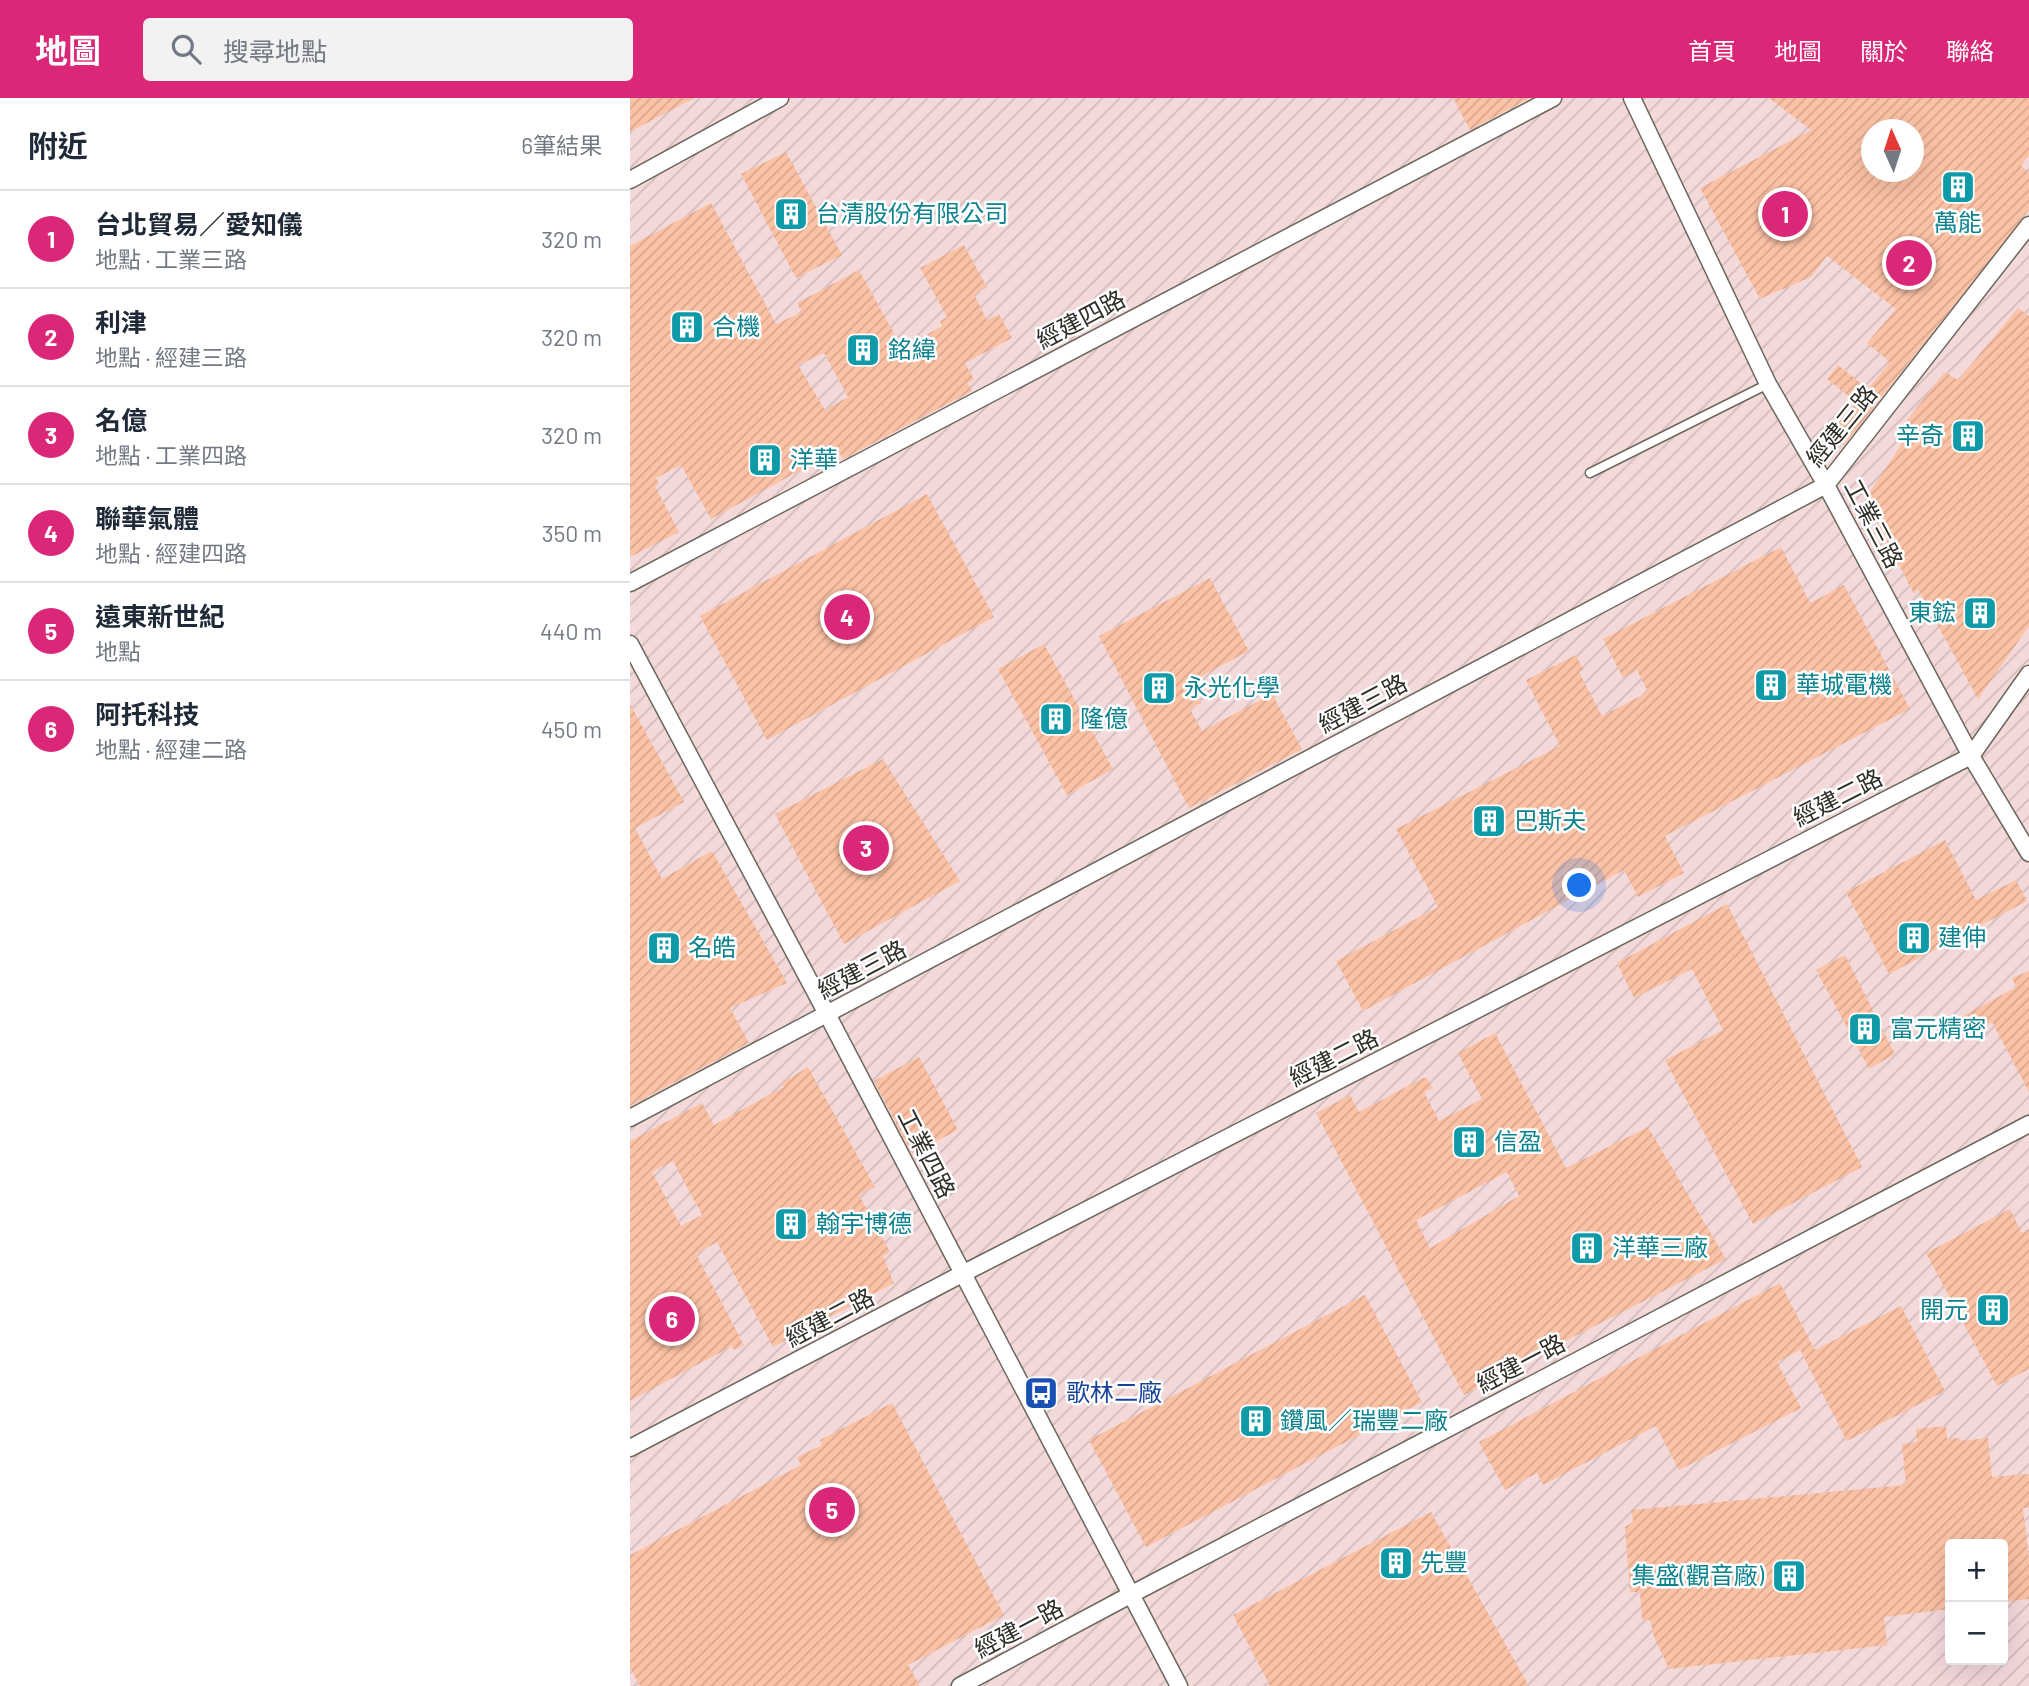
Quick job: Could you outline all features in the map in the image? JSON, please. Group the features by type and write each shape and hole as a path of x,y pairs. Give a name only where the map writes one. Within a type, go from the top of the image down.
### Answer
{"street":[{"path":"630,180 780,98"},
{"name":"經建四路","path":"630,583 1553,98"},
{"name":"工業三路","path":"1632,98 1768,384 1826,485 1970,756 2029,853"},
{"name":"經建三路","path":"630,1118 1826,485 2029,225"},
{"name":"工業四路","path":"630,644 1179,1686"},
{"name":"經建二路","path":"630,1448 962,1274 1970,756 2029,674"},
{"name":"經建一路","path":"960,1686 2029,1124"}],"lane":[{"path":"1590,473 1768,384"}],"shaded area":[{"path":"630,98 2029,98 2029,1686 630,1686"}],"building":[{"path":"630,98 694,98 630,132"},
{"path":"1453,98 1530,98 1470,130"},
{"path":"1769,98 2029,98 2029,155 2021,166 2029,172 2029,210 1844,445 1830,433 1856,402 1827,379 1838,365 1868,389 1890,362 1867,343 1896,309 1827,256 1811,277 1760,299 1700,188 1811,130"},
{"name":"台清股份有限公司","path":"786,152 842,255 796,278 741,174"},
{"path":"711,203 776,324 802,312 797,303 859,270 902,348 942,326 940,321 947,317 920,268 964,245 987,287 974,294 987,320 999,314 1012,338 965,363 974,379 968,383 972,391 843,459 838,450 711,519 681,465 656,478 659,484 655,486 679,532 630,557 630,246","holes":["824,353 848,397 825,410 798,365"]},
{"path":"2018,308 2029,316 2029,626 1978,699 1918,589 1914,594 1865,499 1907,436 1899,430 1945,372 1958,380"},
{"path":"927,494 994,617 767,740 700,616"},
{"name":"華城電機","path":"1781,547 1810,603 1844,585 1910,709 1665,836 1684,873 1638,897 1624,870 1363,1011 1336,961 1438,907 1396,829 1560,746 1526,680 1576,655 1583,669 1579,672 1602,716 1648,692 1637,670 1623,678 1603,639"},
{"name":"永光化學","path":"1210,578 1249,651 1190,682 1201,703 1190,709 1202,731 1272,694 1302,749 1189,808 1099,636"},
{"name":"隆億","path":"1044,644 1113,769 1067,795 998,669"},
{"path":"630,704 684,802 635,828 662,879 712,851 787,983 730,1008 749,1043 630,1106"},
{"path":"883,759 960,881 844,944 775,814"},
{"name":"建伸","path":"1945,840 1976,900 2016,880 2027,901 1889,974 1846,892"},
{"path":"1727,904 1862,1167 1753,1224 1665,1060 1723,1030 1692,969 1634,998 1617,963"},
{"name":"富元精密","path":"1845,955 1895,1054 1869,1069 1816,970"},
{"path":"2029,971 2029,1092 1992,1022 1969,1033 1961,1017 2016,987 2012,978"},
{"path":"1495,1033 1566,1168 1648,1127 1726,1259 1464,1395 1316,1113 1350,1095 1359,1112 1427,1078 1433,1088 1424,1092 1439,1121 1482,1099 1458,1053","holes":["1507,1172 1519,1196 1430,1248 1416,1220"]},
{"path":"919,1057 958,1130 912,1154 874,1081"},
{"name":"翰宇博德","path":"808,1067 875,1187 859,1195 890,1252 883,1256 894,1283 773,1347 717,1242 696,1254 744,1345 734,1350 732,1346 630,1401 630,1141 702,1103 714,1125 784,1087 782,1083","holes":["673,1161 702,1215 681,1226 652,1172"]},
{"name":"開元","path":"2010,1209 2022,1233 2029,1229 2029,1369 1997,1386 1926,1253"},
{"path":"1780,1283 1815,1350 1901,1306 1945,1391 1847,1441 1800,1350 1777,1362 1801,1408 1679,1470 1656,1426 1543,1485 1537,1473 1505,1490 1479,1442"},
{"name":"鑽風／瑞豐二廠","path":"1365,1295 1422,1402 1146,1547 1089,1440"},
{"path":"892,1403 1004,1615 908,1665 920,1686 640,1686 630,1668 630,1555 801,1465 797,1457 822,1445 820,1440"},
{"name":"集盛(觀音廠)","path":"1946,1426 1947,1439 1960,1438 1960,1441 1988,1438 1992,1477 2029,1474 2029,1508 2023,1508 2029,1559 2029,1599 2008,1601 2008,1539 1945,1539 1945,1610 1884,1617 1887,1645 1669,1669 1654,1637 1650,1620 1642,1620 1640,1592 1630,1592 1625,1527 1633,1522 1631,1510 1906,1485 1902,1444 1917,1442 1916,1429"},
{"name":"先豐","path":"1431,1512 1529,1686 1270,1686 1233,1615"}],"place":[{"name":"萬能","path":"1958,187"},
{"name":"台清股份有限公司","path":"791,214"},
{"name":"台北貿易／愛知儀","path":"1785,214"},
{"name":"利津","path":"1909,263"},
{"name":"合機","path":"687,327"},
{"name":"銘緯","path":"863,350"},
{"name":"辛奇","path":"1968,436"},
{"name":"洋華","path":"765,460"},
{"name":"東鋐","path":"1980,613"},
{"name":"聯華氣體","path":"847,617"},
{"name":"華城電機","path":"1771,685"},
{"name":"永光化學","path":"1159,688"},
{"name":"隆億","path":"1056,719"},
{"name":"巴斯夫","path":"1489,821"},
{"name":"名億","path":"866,848"},
{"name":"建伸","path":"1914,938"},
{"name":"名皓","path":"664,948"},
{"name":"富元精密","path":"1865,1029"},
{"name":"信盈","path":"1469,1142"},
{"name":"翰宇博德","path":"791,1224"},
{"name":"洋華三廠","path":"1587,1248"},
{"name":"開元","path":"1993,1310"},
{"name":"阿托科技","path":"672,1319"},
{"name":"歌林二廠","path":"1041,1393"},
{"name":"鑽風／瑞豐二廠","path":"1256,1421"},
{"name":"遠東新世紀","path":"832,1510"},
{"name":"先豐","path":"1396,1563"},
{"name":"集盛(觀音廠)","path":"1789,1576"}]}
